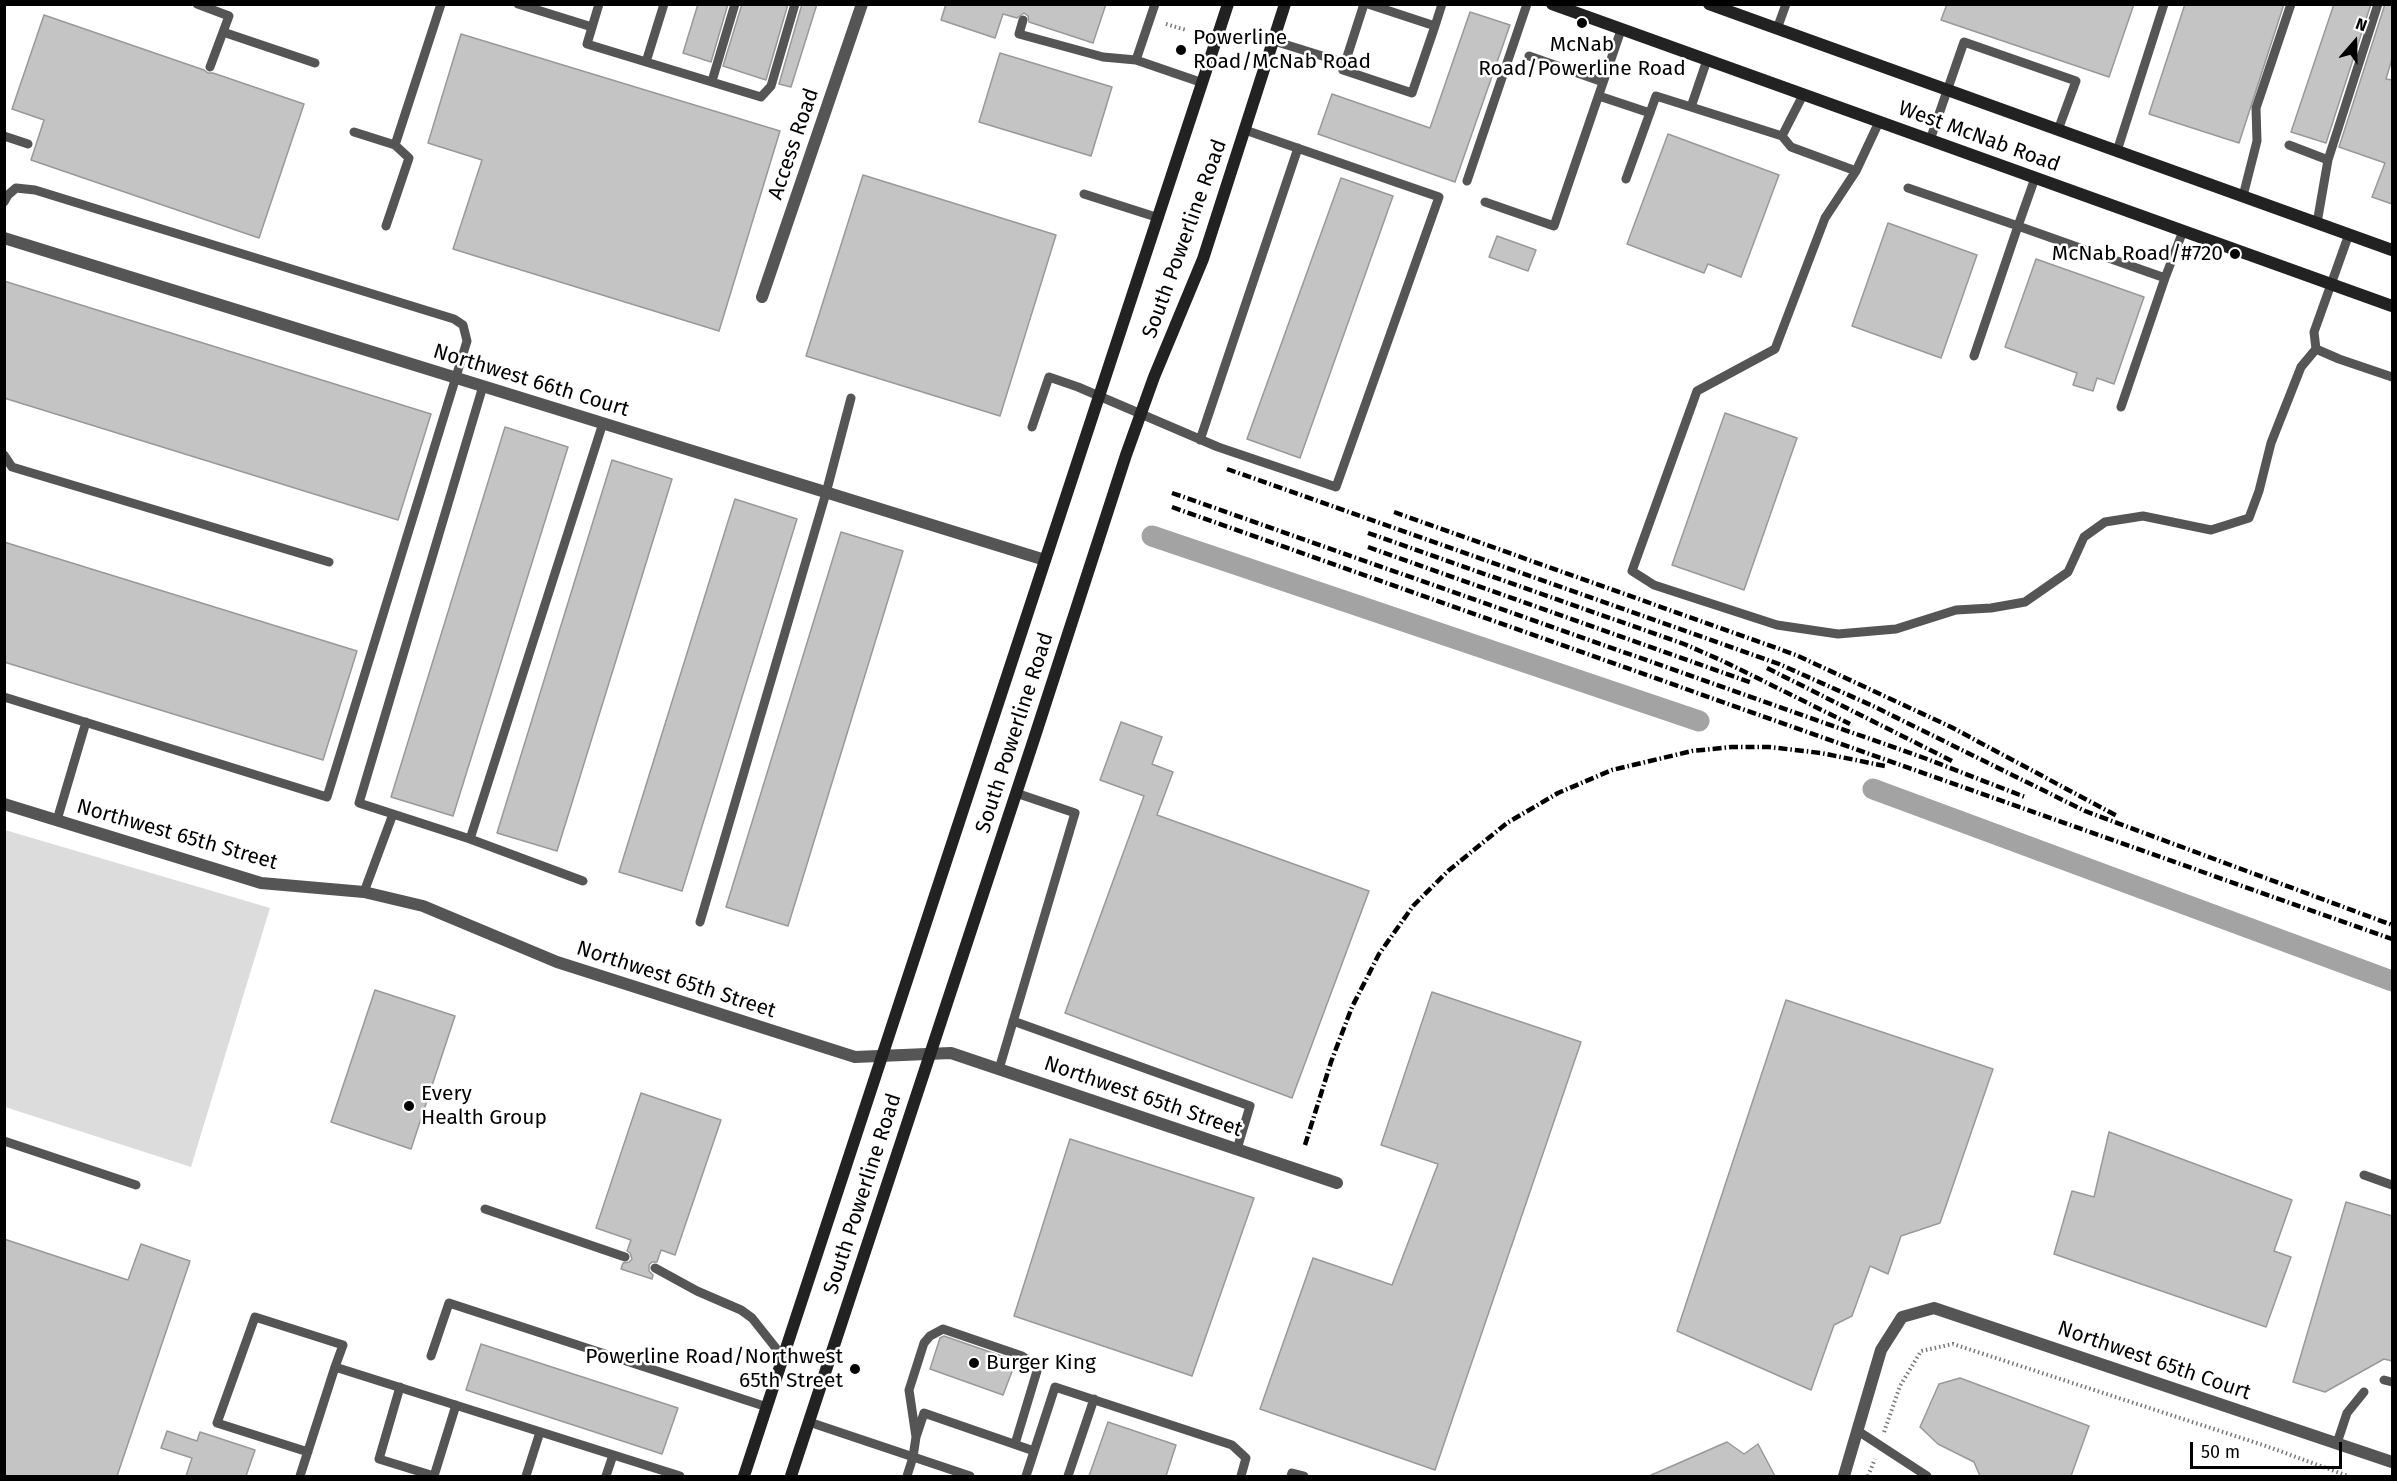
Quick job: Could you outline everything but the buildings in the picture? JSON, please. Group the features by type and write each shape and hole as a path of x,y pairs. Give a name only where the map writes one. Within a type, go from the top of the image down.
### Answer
{"main road":[{"name":"South Powerline Road","path":"744,1476 1228,4"},
{"name":"South Powerline Road","path":"791,1476 1140,414 1191,292 1286,4"},
{"name":"West McNab Road","path":"1552,4 2392,306"},
{"name":"West McNab Road","path":"1709,4 2392,250"}],"street":[{"name":"Access Road","path":"762,297 862,4"},
{"name":"Northwest 66th Court","path":"4,238 1045,560"},
{"name":"Northwest 65th Street","path":"4,804 261,883 364,892 423,906 557,962 855,1057 951,1053 1336,1183"},
{"name":"Northwest 65th Court","path":"1858,1431 1881,1350 1902,1317 1934,1308 2392,1462"},
{"path":"1844,1476 1858,1431"}],"lane":[{"path":"197,4 229,16 210,68"},
{"path":"395,145 441,4"},
{"path":"518,4 592,27"},
{"path":"599,4 587,44 761,97 771,86 795,4"},
{"path":"646,62 664,4"},
{"path":"712,81 735,4"},
{"path":"1136,60 1155,4"},
{"path":"1435,26 1366,4 1343,70 1412,93 1435,26 1442,4"},
{"path":"1467,181 1527,4"},
{"path":"1777,29 1786,4"},
{"path":"2117,151 2164,4"},
{"path":"2243,196 2257,141 2256,108 2290,4"},
{"path":"2317,223 2328,160 2378,4"},
{"path":"1023,20 1019,34 1103,57 1136,60 1203,83"},
{"path":"1485,202 1554,226 1621,30"},
{"path":"223,32 315,63"},
{"path":"1274,41 1345,63"},
{"path":"1930,140 1964,42 2076,81 2058,130"},
{"path":"1529,56 1603,82"},
{"path":"1691,107 1707,60"},
{"path":"1782,136 1803,94"},
{"path":"1599,96 1650,113"},
{"path":"1626,179 1656,96 1782,136 1791,147 1856,171"},
{"path":"1879,122 1856,171 1825,219 1775,348 1697,392 1632,571 1654,585 1777,625 1839,634 1896,629 1956,610 1991,608 2025,602 2068,572 2084,537 2104,522 2143,516 2211,530 2249,518 2259,491 2271,443 2301,367 2316,349 2314,332 2349,234"},
{"path":"1032,427 1048,377 1200,440 1336,487 1439,197 1245,130"},
{"path":"354,132 395,145 409,158 386,226"},
{"path":"4,136 28,144"},
{"path":"2289,145 2328,160"},
{"path":"1200,440 1298,148"},
{"path":"1974,356 2035,178"},
{"path":"4,202 16,188 35,190 454,319 463,325 467,341 327,796 4,697"},
{"path":"1908,188 2165,278"},
{"path":"1084,194 1159,218"},
{"path":"2121,407 2183,231"},
{"path":"2316,349 2392,377"},
{"path":"483,386 359,803 470,839 583,881"},
{"path":"700,922 826,493 851,398"},
{"path":"470,839 603,423"},
{"path":"4,455 8,469 329,562"},
{"path":"57,820 86,722"},
{"path":"999,1069 1075,813 1016,793"},
{"path":"364,892 393,814"},
{"path":"1013,1021 1250,1106 1237,1149"},
{"path":"4,1141 136,1185"},
{"path":"2364,1175 2392,1185"},
{"path":"485,1209 625,1257"},
{"path":"655,1268 712,1298 741,1310 752,1318 783,1357"},
{"path":"431,1356 449,1303 767,1407"},
{"path":"300,1476 308,1452 335,1367 343,1345 255,1317 217,1423 308,1452"},
{"path":"916,1437 909,1390 924,1343 930,1336 943,1329 1022,1356 1034,1364 1037,1371 1015,1444"},
{"path":"335,1367 680,1476"},
{"path":"400,1387 379,1459 434,1476 456,1405"},
{"path":"1026,1476 1055,1387 1232,1445 1246,1458 1241,1476"},
{"path":"2337,1443 2347,1413 2364,1392"},
{"path":"1068,1476 1094,1399"},
{"path":"907,1476 924,1413 1034,1451"},
{"path":"809,1422 969,1476"},
{"path":"1858,1431 1927,1476"},
{"path":"526,1476 540,1432"},
{"path":"606,1476 613,1455"},
{"path":"1291,1476 1292,1473 1304,1476"}],"path":[{"path":"1166,24 1186,30"},
{"path":"1868,1476 1900,1386 1921,1351 1953,1344 2266,1446 2348,1476"}],"shaded area":[{"path":"5,830 270,908 191,1167 5,1107"}],"waterway":[{"path":"1152,536 1699,721"},
{"path":"1873,789 2392,981"}],"railway":[{"path":"1227,469 1779,664 1873,706 2085,811 2392,925"},
{"path":"1172,493 1927,759 2025,797"},
{"path":"1172,507 2392,939"},
{"path":"1394,512 1796,655 1951,727 2117,816"},
{"path":"1368,533 1684,644 1850,724"},
{"path":"1368,547 1752,683"},
{"path":"1767,668 1952,761"},
{"path":"1305,1145 1331,1062 1352,1007 1379,954 1413,906 1448,871 1507,823 1558,793 1612,770 1692,751 1732,747 1769,747 1821,753 1885,766"}],"place":[{"name":"McNab Road/Powerline Road","path":"1582,23"},
{"name":"Powerline Road/McNab Road","path":"1181,50"},
{"name":"McNab Road/#720","path":"2235,254"},
{"name":"Every Health Group","path":"409,1106"},
{"name":"Burger King","path":"974,1363"},
{"name":"Powerline Road/Northwest 65th Street","path":"855,1369"}]}
